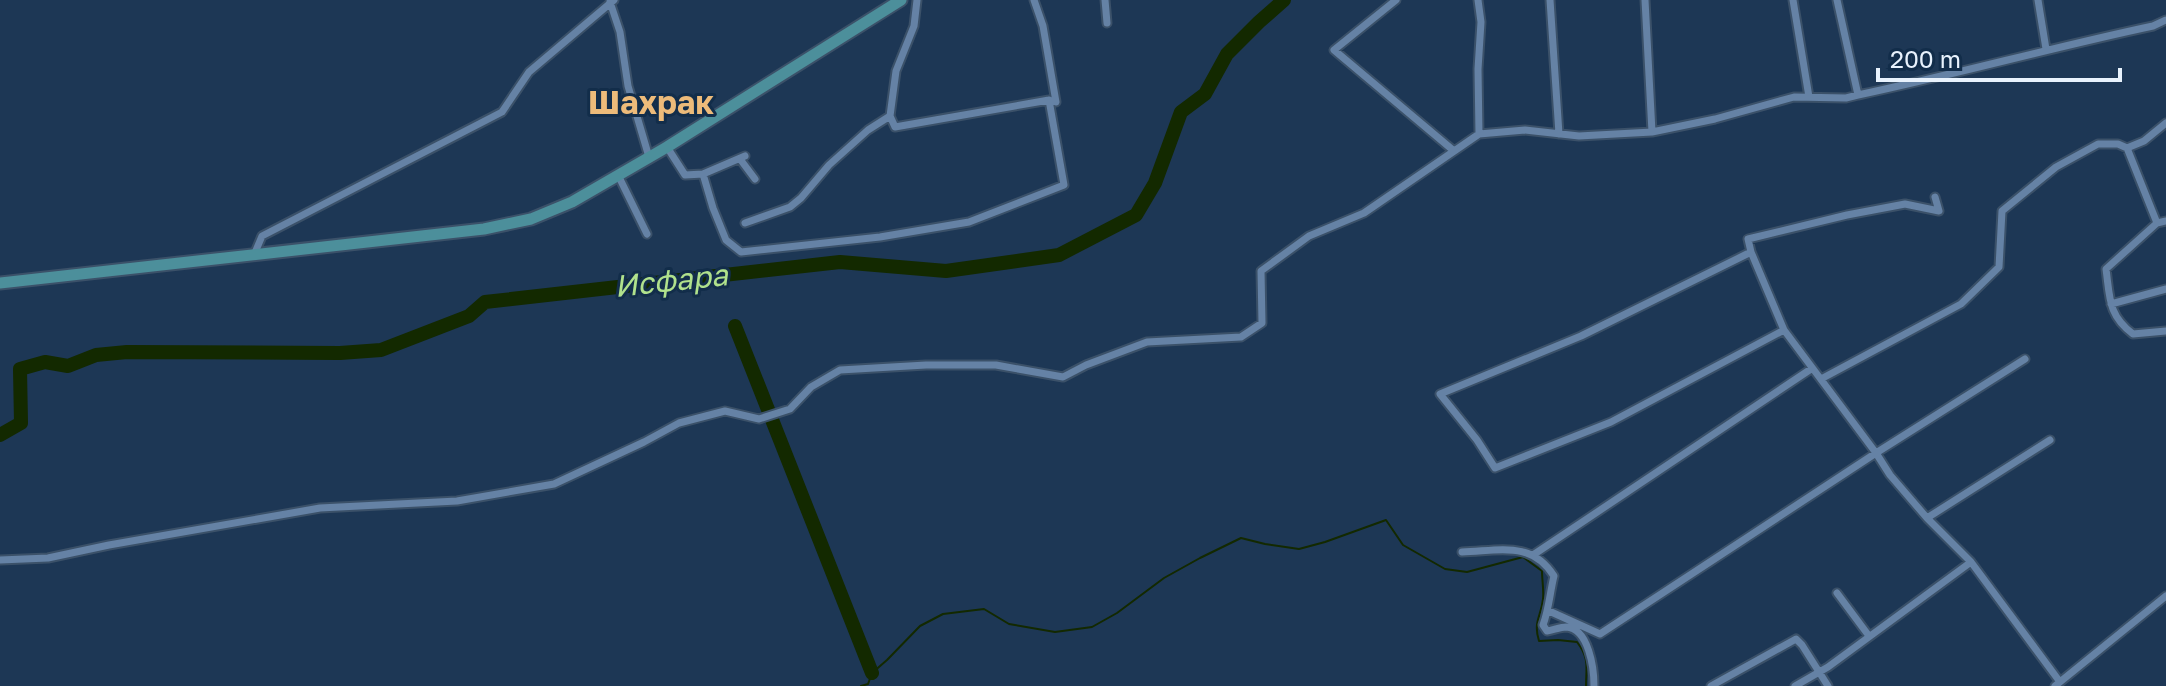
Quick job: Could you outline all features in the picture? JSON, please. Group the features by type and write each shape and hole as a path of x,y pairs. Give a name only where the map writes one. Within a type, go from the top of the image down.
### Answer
{"main road":[{"path":"0,283 484,229 531,219 572,202 667,147 901,0"}],"street":[{"path":"917,0 914,26 896,71 890,116 895,127 1049,100 1056,102 1043,26 1034,0"},
{"path":"1105,0 1107,23"},
{"path":"1396,0 1334,50 1454,151"},
{"path":"1478,0 1481,22 1479,134"},
{"path":"1550,0 1559,134"},
{"path":"1645,0 1652,132"},
{"path":"1793,0 1809,97"},
{"path":"1837,0 1858,95"},
{"path":"2038,0 2046,49"},
{"path":"254,255 262,236 502,112 529,72 612,1 628,86 649,157"},
{"path":"0,560 48,558 320,508 457,501 554,484 679,423 725,411 759,419 790,409 811,387 840,370 996,365 1063,377 1147,342 1241,337 1262,323 1261,271 1309,236 1364,213 1479,134 1525,130 1579,136 1652,132 1715,119 1794,97 1846,98 2153,26 2166,20"},
{"path":"703,174 726,240 741,252 880,237 969,222 1064,185 1049,100"},
{"path":"745,223 790,207 829,165 868,130 890,116"},
{"path":"2127,148 2144,141 2166,123"},
{"path":"1821,379 1961,304 1999,267 2002,211 2056,167 2098,144 2118,144 2127,148 2162,222 2106,269 2111,304 2119,324 2133,334 2166,331"},
{"path":"667,147 685,175 703,174 742,158 755,179"},
{"path":"618,175 647,234"},
{"path":"1935,197 1939,211 1905,204 1748,239 1784,330 1890,475 1971,562 2058,684 2166,596"},
{"path":"1751,252 1581,336 1440,394 1495,468 1611,422 1784,330"},
{"path":"2111,304 2166,289"},
{"path":"1549,611 1600,634 2025,359"},
{"path":"1533,555 1811,369"},
{"path":"1927,518 2050,440"},
{"path":"1462,552 1529,552 1545,562 1554,576 1549,611 1543,625 1547,631 1566,627 1579,633 1590,652 1594,686"},
{"path":"1795,686 1820,672 1971,562"},
{"path":"1837,593 1869,636"},
{"path":"1711,686 1796,639 1828,686"}],"waterway":[{"name":"Исфара","path":"0,435 21,423 20,369 45,362 68,366 96,355 127,352 340,353 381,350 469,316 485,302 840,262 946,271 1059,255 1136,215 1155,183 1181,112 1205,94 1227,54 1284,0"},
{"path":"735,326 872,673"},
{"path":"861,686 868,684 872,673 920,626 943,614 984,609 1009,624 1055,632 1092,627 1117,613 1164,578 1241,538 1299,549 1386,520 1403,545 1445,569 1467,572 1523,557 1542,571 1543,599 1537,629 1539,641 1577,642 1586,658 1586,686"}],"district":[{"name":"Шахрак","path":"651,103"}]}
